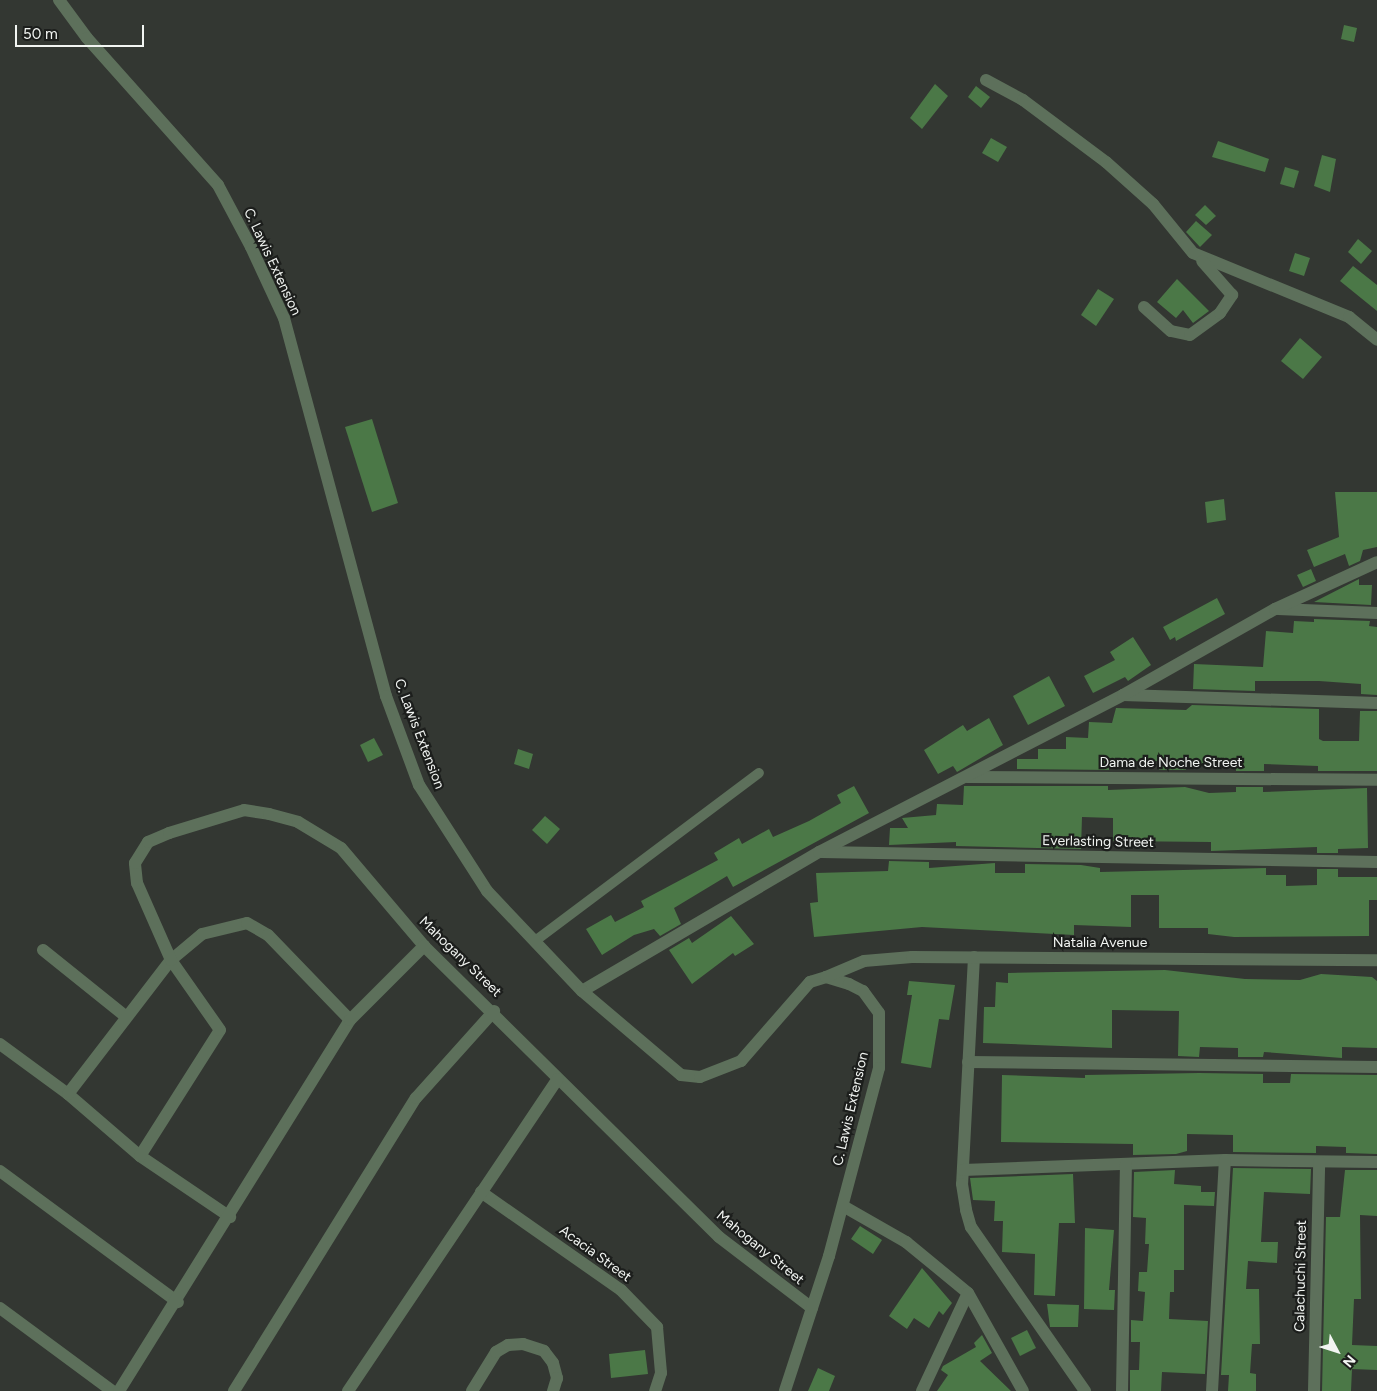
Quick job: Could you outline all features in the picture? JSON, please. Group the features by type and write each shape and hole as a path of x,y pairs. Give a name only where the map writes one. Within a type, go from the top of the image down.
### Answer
{"street":[{"name":"C. Lawis Extension","path":"59,0 87,38 218,185 251,247 284,318 386,696 419,785 487,891 582,991 666,1065 681,1075 700,1077 742,1061 793,998 810,982 826,977 862,991 879,1013 882,1029 878,1068 843,1206 785,1391"},
{"path":"986,80 1023,100 1106,162 1153,204 1193,253 1222,278 1232,295 1230,304 1190,335 1171,331 1144,307"},
{"path":"1193,253 1349,317 1377,340"},
{"path":"582,991 819,852 1123,695 1275,609 1377,562"},
{"path":"1275,609 1377,613"},
{"path":"1123,695 1377,703"},
{"name":"Dama de Noche Street","path":"964,776 1377,780"},
{"name":"Mahogany Street","path":"140,1156 220,1030 171,960 137,883 135,862 148,842 244,810 298,822 341,848 424,946 494,1011 558,1079 719,1237 812,1308"},
{"name":"Everlasting Street","path":"819,852 1377,862"},
{"path":"68,1094 125,1016 171,960 202,934 247,923 268,935 350,1020"},
{"path":"119,1391 178,1302 350,1020 424,946"},
{"path":"43,950 125,1016"},
{"path":"974,957 963,1170 963,1195 971,1228 1086,1391"},
{"name":"Natalia Avenue","path":"826,977 864,961 974,957 1377,960"},
{"path":"234,1391 416,1098 494,1011"},
{"path":"0,1044 68,1094 140,1156 230,1217"},
{"path":"968,1062 1377,1067"},
{"path":"348,1391 558,1079"},
{"path":"963,1170 1225,1160 1377,1162"},
{"path":"1212,1391 1225,1160"},
{"name":"Calachuchi Street","path":"1314,1391 1319,1162"},
{"path":"1122,1391 1126,1164"},
{"path":"0,1171 178,1302"},
{"name":"Acacia Street","path":"481,1192 621,1290 657,1327 661,1373 655,1391"},
{"path":"843,1206 906,1242 968,1293 1023,1391"},
{"path":"922,1391 968,1293"},
{"path":"0,1308 112,1391"},
{"path":"472,1391 496,1352 508,1345 523,1344 544,1351 553,1363 557,1378 553,1391"}],"lane":[{"path":"535,941 759,773"}],"building":[{"path":"1344,25 1357,28 1354,42 1341,39"},
{"path":"935,84 948,96 922,129 910,118"},
{"path":"976,86 990,97 981,108 968,97"},
{"path":"991,138 1007,147 998,162 982,153"},
{"path":"1218,141 1269,159 1265,172 1212,157"},
{"path":"1322,155 1336,159 1330,192 1314,186"},
{"path":"1285,167 1299,171 1294,188 1280,184"},
{"path":"1205,205 1216,216 1206,225 1195,215"},
{"path":"1196,221 1212,235 1200,247 1186,232"},
{"path":"1358,239 1372,251 1361,264 1348,252"},
{"path":"1295,253 1310,258 1304,276 1289,271"},
{"path":"1353,266 1377,285 1377,311 1340,281"},
{"path":"1177,279 1209,311 1193,323 1183,310 1176,318 1157,302"},
{"path":"1098,289 1114,299 1096,326 1081,315"},
{"path":"1300,338 1322,357 1303,379 1281,361"},
{"path":"372,419 398,503 372,512 345,427"},
{"path":"1335,492 1377,492 1377,547 1363,550 1360,561 1349,566 1345,554 1314,567 1307,550 1339,537"},
{"path":"1224,499 1226,520 1207,523 1205,502"},
{"path":"1311,569 1316,581 1303,587 1297,575"},
{"path":"1359,579 1359,585 1372,585 1371,605 1314,602"},
{"path":"1217,598 1225,614 1176,641 1175,637 1170,640 1163,627"},
{"path":"1314,619 1370,621 1369,626 1377,627 1377,695 1361,694 1361,684 1319,681 1255,681 1255,691 1193,689 1194,664 1263,667 1266,631 1293,633 1294,621 1314,622"},
{"path":"1133,637 1151,665 1128,681 1125,677 1093,693 1084,676 1115,660 1110,652"},
{"path":"1049,676 1065,706 1028,725 1013,696"},
{"path":"1192,705 1319,709 1319,739 1323,741 1359,741 1360,711 1377,711 1377,771 1318,771 1318,766 1264,764 1264,771 1236,771 1236,766 1186,763 1186,770 1159,770 1159,761 1109,761 1109,770 1017,769 1017,759 1038,759 1038,749 1066,749 1066,737 1088,738 1089,722 1112,723 1116,708 1186,710"},
{"path":"989,718 1003,745 957,772 953,766 938,774 924,750 963,725 967,731"},
{"path":"374,738 383,755 368,762 360,745"},
{"path":"518,749 533,754 529,769 514,764"},
{"path":"854,786 869,813 733,887 727,876 674,908 681,924 660,936 654,929 634,935 602,955 586,929 611,915 615,922 644,907 641,901 718,860 714,853 739,838 742,844 769,829 773,837 809,821 841,803 837,795"},
{"path":"964,786 1108,786 1108,790 1185,787 1209,793 1236,792 1236,787 1263,787 1263,792 1367,788 1368,848 1338,849 1338,853 1317,853 1317,847 1211,851 1211,842 1113,841 1113,818 1082,817 1081,849 956,846 956,842 889,845 890,828 908,828 902,818 936,815 937,804 963,805"},
{"path":"545,816 560,829 547,844 532,830"},
{"path":"889,861 929,862 929,868 995,863 995,873 1025,873 1025,864 1081,865 1100,868 1100,872 1266,868 1266,875 1286,875 1286,886 1317,885 1317,869 1338,869 1338,877 1377,877 1377,900 1369,900 1369,936 1234,937 1208,934 1208,928 1159,928 1159,895 1131,895 1131,927 1074,925 1074,935 922,927 814,937 810,903 818,902 816,873 888,871"},
{"path":"731,916 754,944 735,956 733,953 692,984 669,950 689,938 692,943"},
{"path":"1165,970 1245,979 1300,980 1321,974 1372,977 1377,981 1377,1048 1342,1047 1342,1058 1264,1052 1263,1057 1238,1057 1238,1048 1200,1047 1199,1057 1178,1056 1179,1011 1112,1010 1112,1048 983,1043 984,1007 995,1007 996,982 1008,983 1008,973"},
{"path":"909,981 955,985 949,1020 939,1019 931,1068 901,1063 912,995 907,995"},
{"path":"1263,1074 1263,1083 1290,1083 1291,1074 1377,1075 1377,1154 1346,1153 1346,1147 1316,1146 1316,1153 1233,1152 1233,1135 1187,1134 1187,1151 1176,1154 1133,1155 1133,1144 1001,1142 1002,1075 1085,1078 1085,1075"},
{"path":"1233,1168 1311,1169 1310,1194 1264,1192 1261,1242 1278,1242 1277,1263 1248,1261 1246,1289 1259,1289 1260,1344 1252,1344 1250,1373 1256,1374 1256,1391 1228,1391 1229,1375 1221,1375"},
{"path":"1175,1170 1174,1184 1201,1186 1201,1192 1215,1192 1214,1206 1184,1205 1184,1270 1174,1270 1174,1292 1170,1292 1169,1319 1208,1321 1205,1374 1162,1372 1161,1391 1130,1391 1130,1370 1139,1370 1140,1342 1131,1342 1131,1320 1143,1321 1145,1292 1138,1291 1139,1272 1147,1272 1149,1244 1145,1244 1146,1218 1133,1217 1134,1172"},
{"path":"1345,1170 1377,1170 1377,1216 1360,1215 1361,1299 1354,1299 1352,1345 1377,1346 1377,1370 1352,1369 1351,1391 1322,1391 1326,1217 1340,1217"},
{"path":"1073,1174 1075,1223 1059,1223 1055,1296 1034,1295 1035,1254 1002,1252 1003,1221 994,1221 995,1201 973,1200 970,1178"},
{"path":"860,1226 882,1240 873,1254 851,1239"},
{"path":"1085,1228 1114,1230 1109,1290 1115,1290 1114,1310 1084,1309"},
{"path":"922,1268 952,1303 943,1315 939,1311 929,1328 914,1318 907,1329 889,1316"},
{"path":"1047,1304 1079,1305 1078,1327 1050,1327"},
{"path":"1027,1330 1036,1348 1020,1356 1011,1338"},
{"path":"982,1335 992,1353 980,1361 1011,1391 937,1391 948,1375 941,1370 943,1366 976,1347 974,1343"},
{"path":"645,1350 648,1374 611,1378 609,1354"},
{"path":"818,1368 835,1376 829,1391 808,1391"}]}
